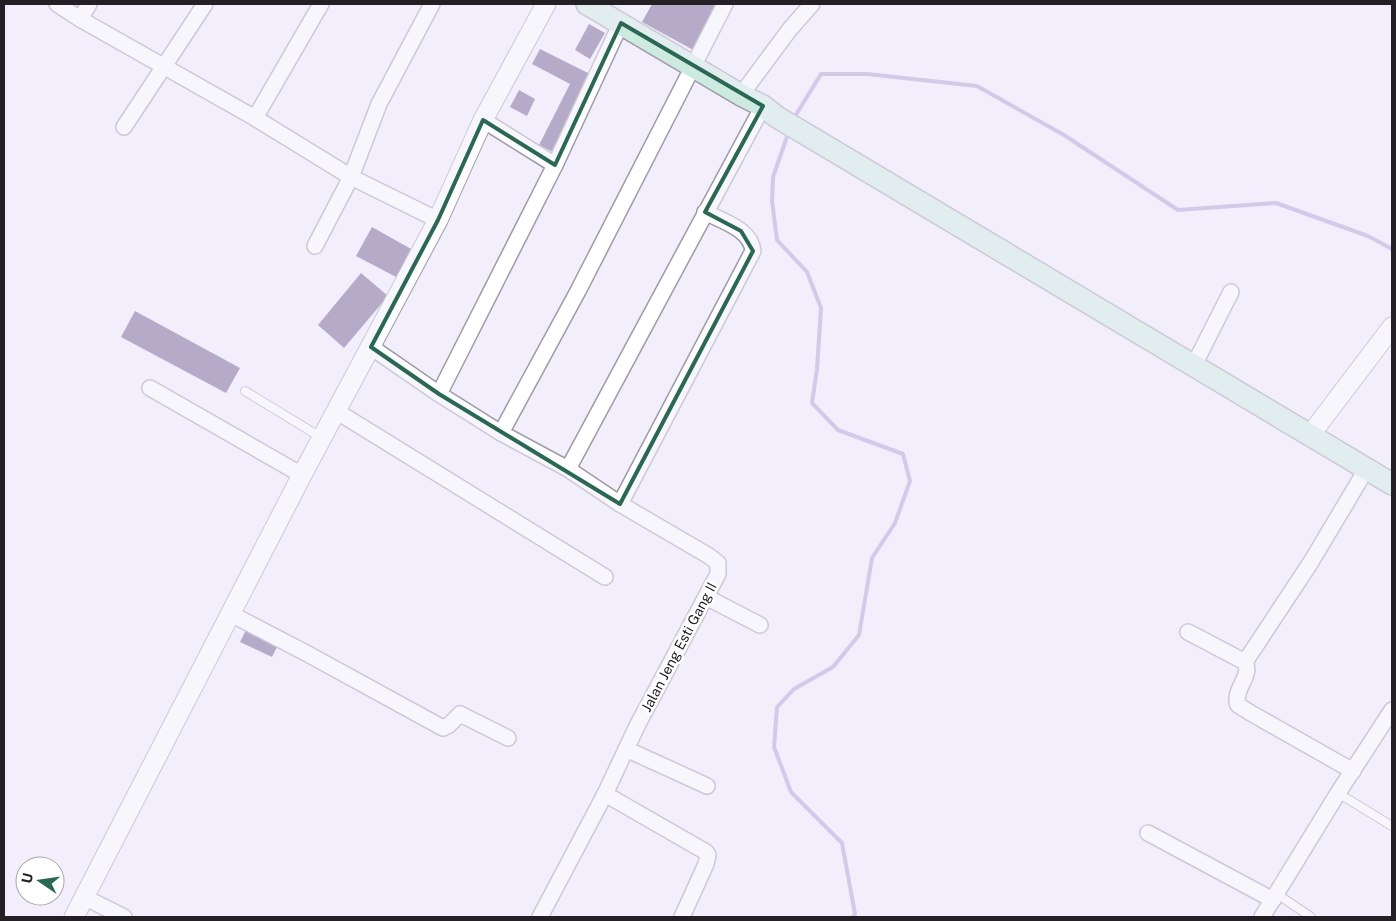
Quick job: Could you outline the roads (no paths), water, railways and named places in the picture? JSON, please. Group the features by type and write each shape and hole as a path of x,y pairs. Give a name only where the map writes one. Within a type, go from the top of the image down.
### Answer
{"main road":[{"path":"593,5 741,96 770,111 1392,484"}],"street":[{"path":"57,4 255,118 351,177 438,220"},
{"path":"80,18 89,4"},
{"path":"124,127 205,4"},
{"path":"255,118 321,4"},
{"path":"315,246 351,177 379,104 432,4"},
{"path":"74,917 302,475 438,220 483,120 546,4"},
{"path":"501,433 578,291 725,4"},
{"path":"741,96 790,29 812,4"},
{"path":"439,394 555,165 621,23"},
{"path":"568,469 705,212 770,111"},
{"path":"483,120 555,165"},
{"path":"620,504 753,251 752,245 741,231 705,212"},
{"path":"1194,365 1231,292"},
{"path":"1311,434 1392,329"},
{"name":"Jalan Jeng Esti Gang II","path":"371,347 439,394 501,433 568,469 620,504 709,556 718,564 718,574 706,598 636,726 605,794 540,917"},
{"path":"150,388 302,475"},
{"path":"336,411 605,577"},
{"path":"1245,662 1311,562 1367,468"},
{"path":"706,598 760,625"},
{"path":"231,614 443,728 450,725 460,714 508,738"},
{"path":"1188,632 1245,662 1248,669 1237,695 1238,704 1353,771"},
{"path":"1262,917 1338,793 1392,710"},
{"path":"626,749 707,786"},
{"path":"605,794 706,852 708,855 706,864 682,917"},
{"path":"1148,833 1275,897"},
{"path":"84,897 124,917"}],"lane":[{"path":"245,391 322,438"},
{"path":"1338,793 1392,826"},
{"path":"1275,897 1311,917"}],"waterway":[{"path":"794,118 821,74 867,74 977,86 1064,135 1178,210 1276,203 1368,236 1392,249"},
{"path":"789,131 773,177 772,201 777,240 807,272 821,308 817,369 812,403 838,430 903,454 910,481 895,523 872,558 859,635 833,667 794,689 777,707 774,747 791,792 842,843 855,914 853,917"}]}
